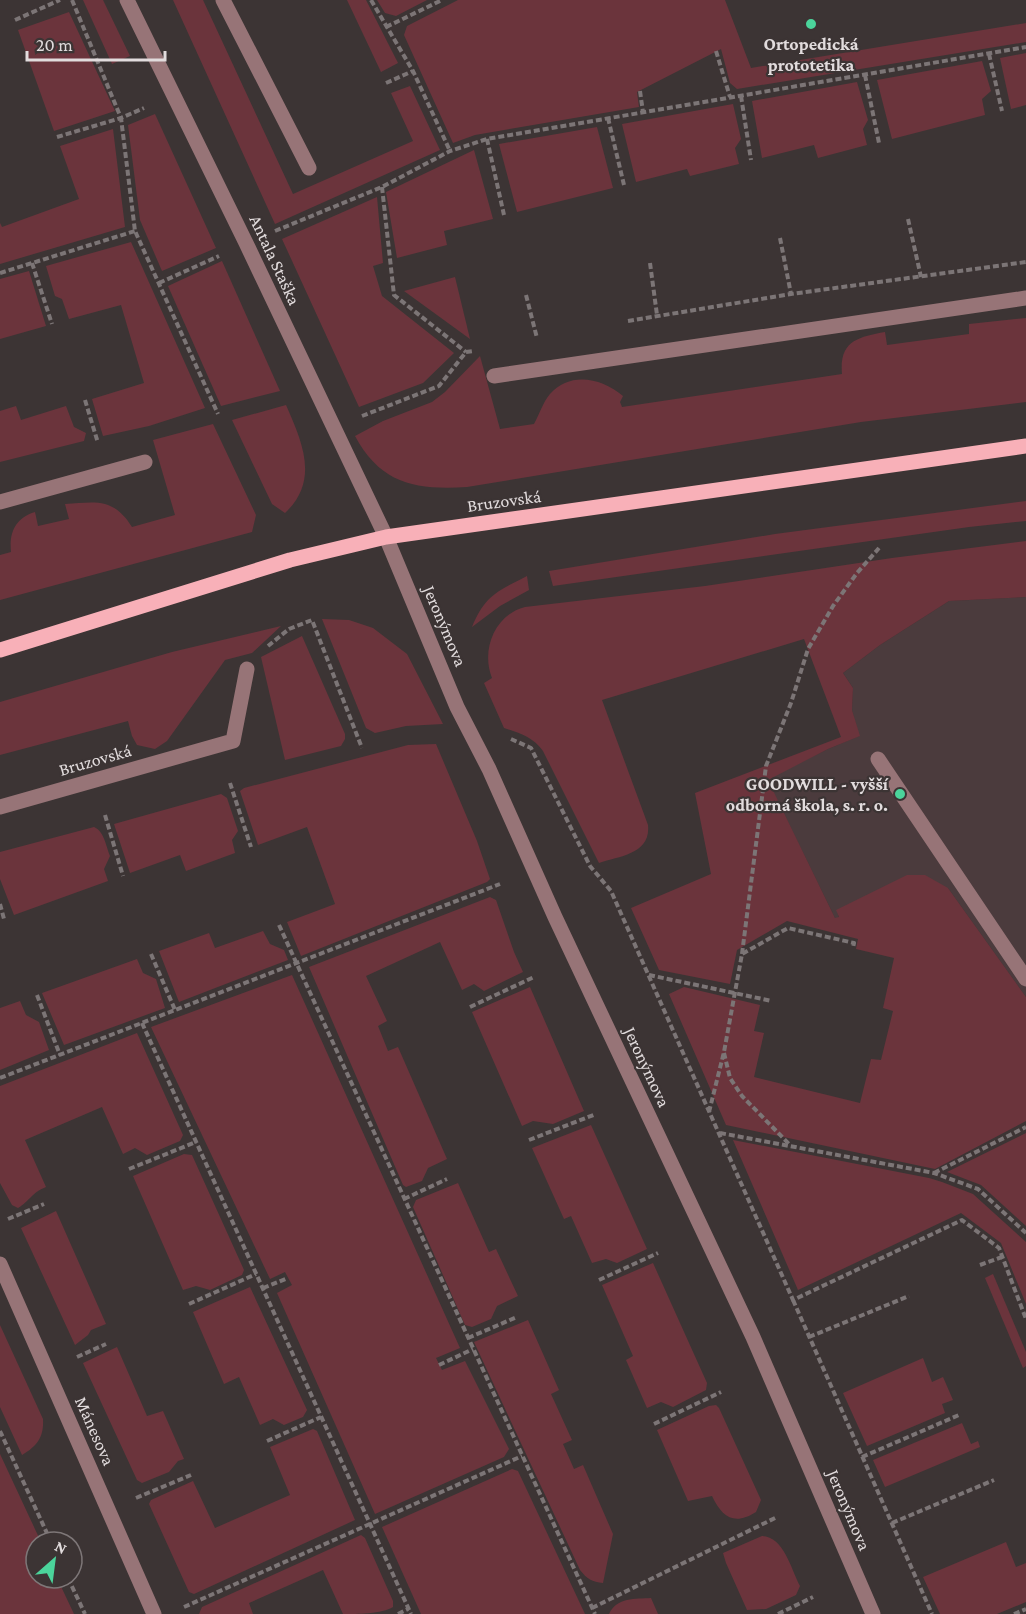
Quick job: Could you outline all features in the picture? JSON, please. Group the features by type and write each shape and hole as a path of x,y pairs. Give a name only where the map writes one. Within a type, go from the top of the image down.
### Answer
{"main road":[{"name":"Bruzovská","path":"0,650 290,560 386,537 1026,446"}],"street":[{"name":"Antala Staška","path":"127,0 386,537"},
{"path":"223,0 309,168"},
{"path":"494,376 1026,298"},
{"path":"0,502 145,462"},
{"name":"Jeronýmova","path":"386,537 458,707 753,1337 873,1614"},
{"name":"Bruzovská","path":"0,807 233,741 247,669"},
{"path":"878,759 1026,979"},
{"name":"Mánesova","path":"0,1264 154,1614"}],"path":[{"path":"15,20 60,0"},
{"path":"72,0 121,118 135,231 218,414"},
{"path":"371,0 412,71 450,152"},
{"path":"386,27 442,0"},
{"path":"278,230 382,187 450,152 487,139 1026,48"},
{"path":"716,51 730,97"},
{"path":"989,54 1002,111"},
{"path":"386,83 412,71"},
{"path":"865,75 879,143"},
{"path":"640,91 643,112"},
{"path":"57,137 121,118 173,94"},
{"path":"741,96 751,160"},
{"path":"608,118 624,185"},
{"path":"487,139 504,215"},
{"path":"361,417 439,386 466,352 394,295 382,187"},
{"path":"908,219 921,277"},
{"path":"0,270 6,271 135,231"},
{"path":"780,238 791,294"},
{"path":"159,283 246,243"},
{"path":"32,263 52,324"},
{"path":"650,263 657,315"},
{"path":"526,295 538,341"},
{"path":"85,400 99,446"},
{"path":"709,1113 724,1052 742,954 766,766 791,703 808,649 833,606 879,548"},
{"path":"247,669 258,655 289,629 312,620 362,748"},
{"path":"504,738 517,740 531,748 590,866 612,891 932,1614"},
{"path":"230,783 251,847"},
{"path":"105,815 123,876"},
{"path":"0,1078 501,884"},
{"path":"0,904 4,919"},
{"path":"279,925 595,1614"},
{"path":"742,954 788,928 854,943 853,948"},
{"path":"151,954 175,1010"},
{"path":"648,974 772,1001"},
{"path":"470,1007 534,977"},
{"path":"38,995 60,1054"},
{"path":"142,1023 410,1612 398,1614"},
{"path":"724,1052 730,1078 742,1096 791,1146"},
{"path":"529,1140 596,1114"},
{"path":"934,1173 1026,1127"},
{"path":"719,1133 934,1173 978,1190 1026,1233"},
{"path":"129,1169 196,1142"},
{"path":"404,1199 447,1179"},
{"path":"8,1219 44,1204"},
{"path":"794,1300 962,1220 999,1248 1026,1319"},
{"path":"599,1280 658,1252"},
{"path":"980,1265 1002,1257"},
{"path":"189,1304 256,1274"},
{"path":"263,1288 288,1278"},
{"path":"809,1337 909,1296"},
{"path":"468,1338 517,1317"},
{"path":"72,1359 106,1344"},
{"path":"439,1365 473,1349"},
{"path":"654,1424 721,1392"},
{"path":"862,1457 959,1415"},
{"path":"267,1441 321,1417"},
{"path":"0,1431 45,1530"},
{"path":"184,1607 522,1456"},
{"path":"135,1499 191,1474"},
{"path":"892,1523 994,1480"},
{"path":"592,1608 777,1517"},
{"path":"74,1590 85,1614"},
{"path":"778,1614 813,1597"},
{"path":"1014,1614 1026,1609"}],"shaded area":[{"path":"83,0 103,0 130,56 112,64"},
{"path":"173,0 203,0 293,194 413,141 391,93 410,86 440,150 275,224"},
{"path":"347,0 366,0 398,63 381,72"},
{"path":"377,0 427,0 396,16 385,13"},
{"path":"458,0 725,0 751,68 1026,23 1026,42 737,89 730,83 721,49 637,92 639,107 475,135 453,143 404,35 407,26"},
{"path":"69,12 115,111 54,131 18,30"},
{"path":"1026,53 1026,105 1011,109 1000,58"},
{"path":"982,61 991,91 982,99 985,115 892,139 877,80"},
{"path":"857,82 868,120 863,129 867,145 818,158 814,145 762,158 752,101"},
{"path":"733,104 741,139 735,148 739,164 690,176 687,169 636,182 622,124"},
{"path":"155,114 216,248 162,271 140,220 128,125"},
{"path":"597,127 613,188 517,212 499,144"},
{"path":"113,129 125,227 0,264 0,223 2,227 79,199 60,146"},
{"path":"474,150 493,219 444,231 447,245 397,258 386,192"},
{"path":"377,197 383,263 373,266 382,296 454,353 423,383 359,407 282,239"},
{"path":"131,242 205,408 149,426 103,436 92,399 144,383 121,305 69,319 62,299 55,296 46,266"},
{"path":"222,261 280,391 221,406 168,286"},
{"path":"29,271 46,326 0,339 0,279"},
{"path":"455,277 470,339 404,291"},
{"path":"1026,318 1026,402 861,422 467,487 448,488 416,485 388,474 376,465 355,436 383,421 432,402 480,356 500,429 534,424 550,394 567,382 576,380 596,381 615,390 623,396 620,402 622,407 842,374 842,363 847,348 852,342 875,334 885,332 887,345 969,334 969,324"},
{"path":"286,405 302,447 305,474 296,500 285,513 272,504 232,420"},
{"path":"16,406 21,420 66,406 74,427 86,433 84,441 0,462 0,411"},
{"path":"213,424 256,515 252,532 0,600 0,555 11,552 12,533 18,522 35,512 38,526 69,519 65,504 95,502 118,510 132,527 175,515 153,440"},
{"path":"1026,501 1026,521 969,527 553,586 549,571 775,534"},
{"path":"1026,541 1026,597 949,601 880,645 843,673 853,688 852,710 860,736 828,749 768,780 835,918 839,917 836,910 907,875 925,875 948,888 1026,997 1026,1121 935,1169 726,1125 669,994 684,987 760,1005 754,1031 764,1033 754,1077 860,1103 871,1059 881,1060 893,1011 883,1008 894,958 856,949 858,939 787,921 737,950 730,984 659,970 631,908 711,874 695,793 841,737 804,639 602,700 648,825 648,835 639,848 625,856 599,863 543,751 530,739 504,728 484,683 492,678 488,657 493,635 505,618 525,607 705,586"},
{"path":"527,576 529,590 500,606 472,627 487,601"},
{"name":"GOODWILL - vyšší odborná škola, s. r. o.","path":"1026,597 1026,997 948,888 837,910 839,918 835,918 767,779 859,736 852,710 853,688 843,673 880,645 949,601"},
{"path":"322,619 349,620 373,628 407,654 443,724 406,726 375,733 366,728"},
{"path":"281,626 252,653 225,660 167,741 155,749 137,745 128,721 0,755 0,702 172,652"},
{"path":"302,636 345,734 345,739 341,746 285,760 261,657"},
{"path":"436,744 477,841 490,879 301,956 287,922 335,904 307,827 258,845 240,791 244,788 408,745"},
{"path":"221,794 227,798 238,831 232,840 235,853 186,871 180,855 130,873 114,824"},
{"path":"94,827 102,835 110,856 104,869 108,881 14,915 0,879 0,852"},
{"path":"490,897 496,900 523,972 484,991 474,984 462,990 440,942 366,976 387,1021 378,1026 388,1051 398,1047 447,1159 428,1168 422,1181 406,1187 403,1185 309,967"},
{"path":"263,931 270,944 284,950 288,960 179,1002 159,951 209,933 215,948"},
{"path":"137,959 143,973 156,979 165,1008 64,1045 42,993"},
{"path":"292,975 460,1348 436,1358 442,1370 465,1361 509,1449 504,1457 375,1514 277,1293 292,1285 285,1272 270,1279 151,1027"},
{"path":"530,987 584,1111 553,1124 533,1121 522,1126 472,1012"},
{"path":"20,1001 26,1015 39,1022 49,1050 0,1070 0,1008"},
{"path":"137,1033 183,1135 180,1141 147,1155 135,1148 123,1154 102,1107 25,1140 46,1187 18,1208 12,1205 0,1183 0,1086"},
{"path":"591,1125 647,1249 617,1263 606,1259 592,1263 571,1216 564,1219 532,1148"},
{"path":"1026,1133 1026,1226 981,1185 947,1172"},
{"path":"733,1140 929,1178 973,1194 1026,1242 1026,1304 1001,1243 961,1213 798,1290"},
{"path":"184,1154 192,1155 244,1270 242,1275 210,1290 196,1286 183,1290 133,1176"},
{"path":"458,1183 489,1252 496,1249 518,1296 497,1306 491,1319 472,1327 465,1325 413,1207 416,1200"},
{"path":"56,1211 106,1324 91,1330 75,1345 21,1228"},
{"path":"653,1263 707,1383 706,1390 673,1407 661,1402 647,1408 626,1360 633,1356 602,1285"},
{"path":"993,1274 1026,1352 1026,1366 1023,1368 985,1278"},
{"path":"250,1287 307,1410 303,1417 284,1425 273,1419 260,1425 239,1377 224,1384 193,1312"},
{"path":"528,1320 559,1390 551,1394 572,1440 563,1444 574,1469 583,1465 613,1534 603,1583 590,1580 580,1570 474,1342"},
{"path":"0,1325 43,1419 42,1431 38,1440 22,1455 0,1407"},
{"path":"117,1347 147,1416 163,1411 184,1459 178,1461 169,1472 142,1483 137,1480 83,1363"},
{"path":"923,1358 932,1382 943,1377 953,1400 942,1404 945,1413 867,1446 843,1393"},
{"path":"716,1405 761,1500 756,1512 741,1518 735,1519 725,1514 712,1496 688,1501 657,1430 709,1406"},
{"path":"962,1423 971,1444 978,1441 980,1447 885,1487 873,1460"},
{"path":"313,1429 317,1431 355,1520 194,1594 189,1592 149,1504 151,1500 193,1481 215,1528 290,1495 270,1447"},
{"path":"0,1454 35,1530 24,1530 24,1590 63,1590 74,1614 0,1614"},
{"path":"512,1469 518,1471 585,1614 421,1614 382,1527"},
{"path":"361,1535 365,1538 393,1601 393,1607 369,1613 343,1614 323,1570 249,1603 253,1614 199,1614 202,1607"},
{"path":"762,1536 770,1538 781,1548 800,1586 796,1595 766,1609 747,1610 723,1553"},
{"path":"1006,1542 1016,1567 1026,1563 1026,1602 997,1614 940,1614 923,1577"},
{"path":"651,1598 658,1614 609,1614 612,1608 622,1602"}],"place":[{"name":"Ortopedická prototetika","path":"811,24"},
{"name":"GOODWILL - vyšší odborná škola, s. r. o.","path":"900,794"}]}
